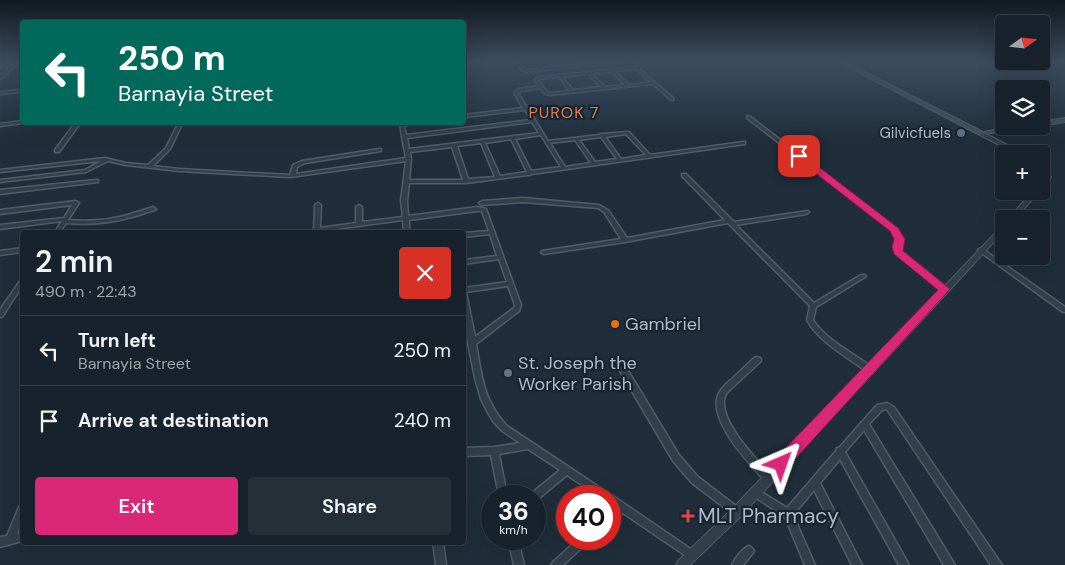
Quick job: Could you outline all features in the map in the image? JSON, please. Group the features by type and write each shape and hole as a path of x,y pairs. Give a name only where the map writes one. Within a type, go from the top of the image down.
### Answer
{"main road":[{"path":"891,87 982,134 995,132"},
{"path":"1050,122 1065,120"}],"street":[{"path":"539,87 516,91 525,109 564,169"},
{"path":"541,87 548,94 612,87"},
{"path":"569,87 572,92"},
{"path":"659,87 672,99"},
{"path":"0,93 20,91"},
{"path":"466,116 525,109"},
{"path":"748,117 895,230 899,239 898,252 945,289"},
{"path":"404,137 533,121"},
{"path":"1,126 20,123"},
{"path":"57,151 77,125"},
{"path":"150,166 168,149 180,125"},
{"path":"402,125 409,159 404,201 407,230"},
{"path":"548,142 628,133 649,156"},
{"path":"407,151 542,134"},
{"path":"982,134 1004,145"},
{"path":"601,135 620,160"},
{"path":"512,137 530,174"},
{"path":"576,138 594,164"},
{"path":"482,141 498,178"},
{"path":"406,181 466,182 743,143"},
{"path":"454,145 466,182"},
{"path":"293,175 295,166 304,162 379,150"},
{"path":"0,171 107,160 191,171 293,175 409,159"},
{"path":"0,181 86,171 107,160"},
{"path":"684,175 813,306"},
{"path":"0,192 96,181"},
{"path":"482,203 523,200 599,207 606,211 625,240"},
{"path":"1019,210 1029,200"},
{"path":"0,212 76,203 59,230"},
{"path":"317,230 318,205"},
{"path":"359,207 359,225"},
{"path":"0,227 66,220 81,222 103,220 153,209"},
{"path":"324,230 405,218 484,210 500,258 518,300 517,309 472,343"},
{"path":"544,252 806,212"},
{"path":"466,235 491,232"},
{"path":"682,565 737,512 995,236"},
{"path":"0,253 20,250"},
{"path":"982,250 1065,310"},
{"path":"466,262 500,258"},
{"path":"863,276 813,306 810,316 811,323 833,342 870,368"},
{"path":"466,292 510,284"},
{"path":"0,314 20,285"},
{"path":"466,305 472,343 486,406 493,418 504,428 588,485"},
{"path":"757,360 723,392 719,398 718,406 731,432 768,478"},
{"path":"624,371 676,458 686,471 737,512"},
{"path":"788,514 864,424 880,407 887,406 891,409 997,565"},
{"path":"864,424 950,565"},
{"path":"466,452 494,451 529,445"},
{"path":"494,451 501,485"},
{"path":"840,451 904,565"},
{"path":"546,487 566,470"},
{"path":"815,483 857,565"},
{"path":"755,492 788,514 810,565"},
{"path":"623,508 692,555"},
{"path":"10,539 20,515"},
{"path":"0,542 20,536"},
{"path":"438,545 441,565"},
{"path":"516,550 519,565"},
{"path":"556,565 573,550"},
{"path":"737,565 749,551"}],"place":[{"name":"Gilvicfuels","path":"961,133"},
{"name":"Gambriel","path":"615,324"},
{"name":"St. Joseph the Worker Parish","path":"508,373"},
{"name":"MLT Pharmacy","path":"688,516"}],"district":[{"name":"PUROK 7","path":"564,112"}],"route":[{"path":"781,464 945,289 898,252 899,239 898,233 895,230 799,156"}]}
